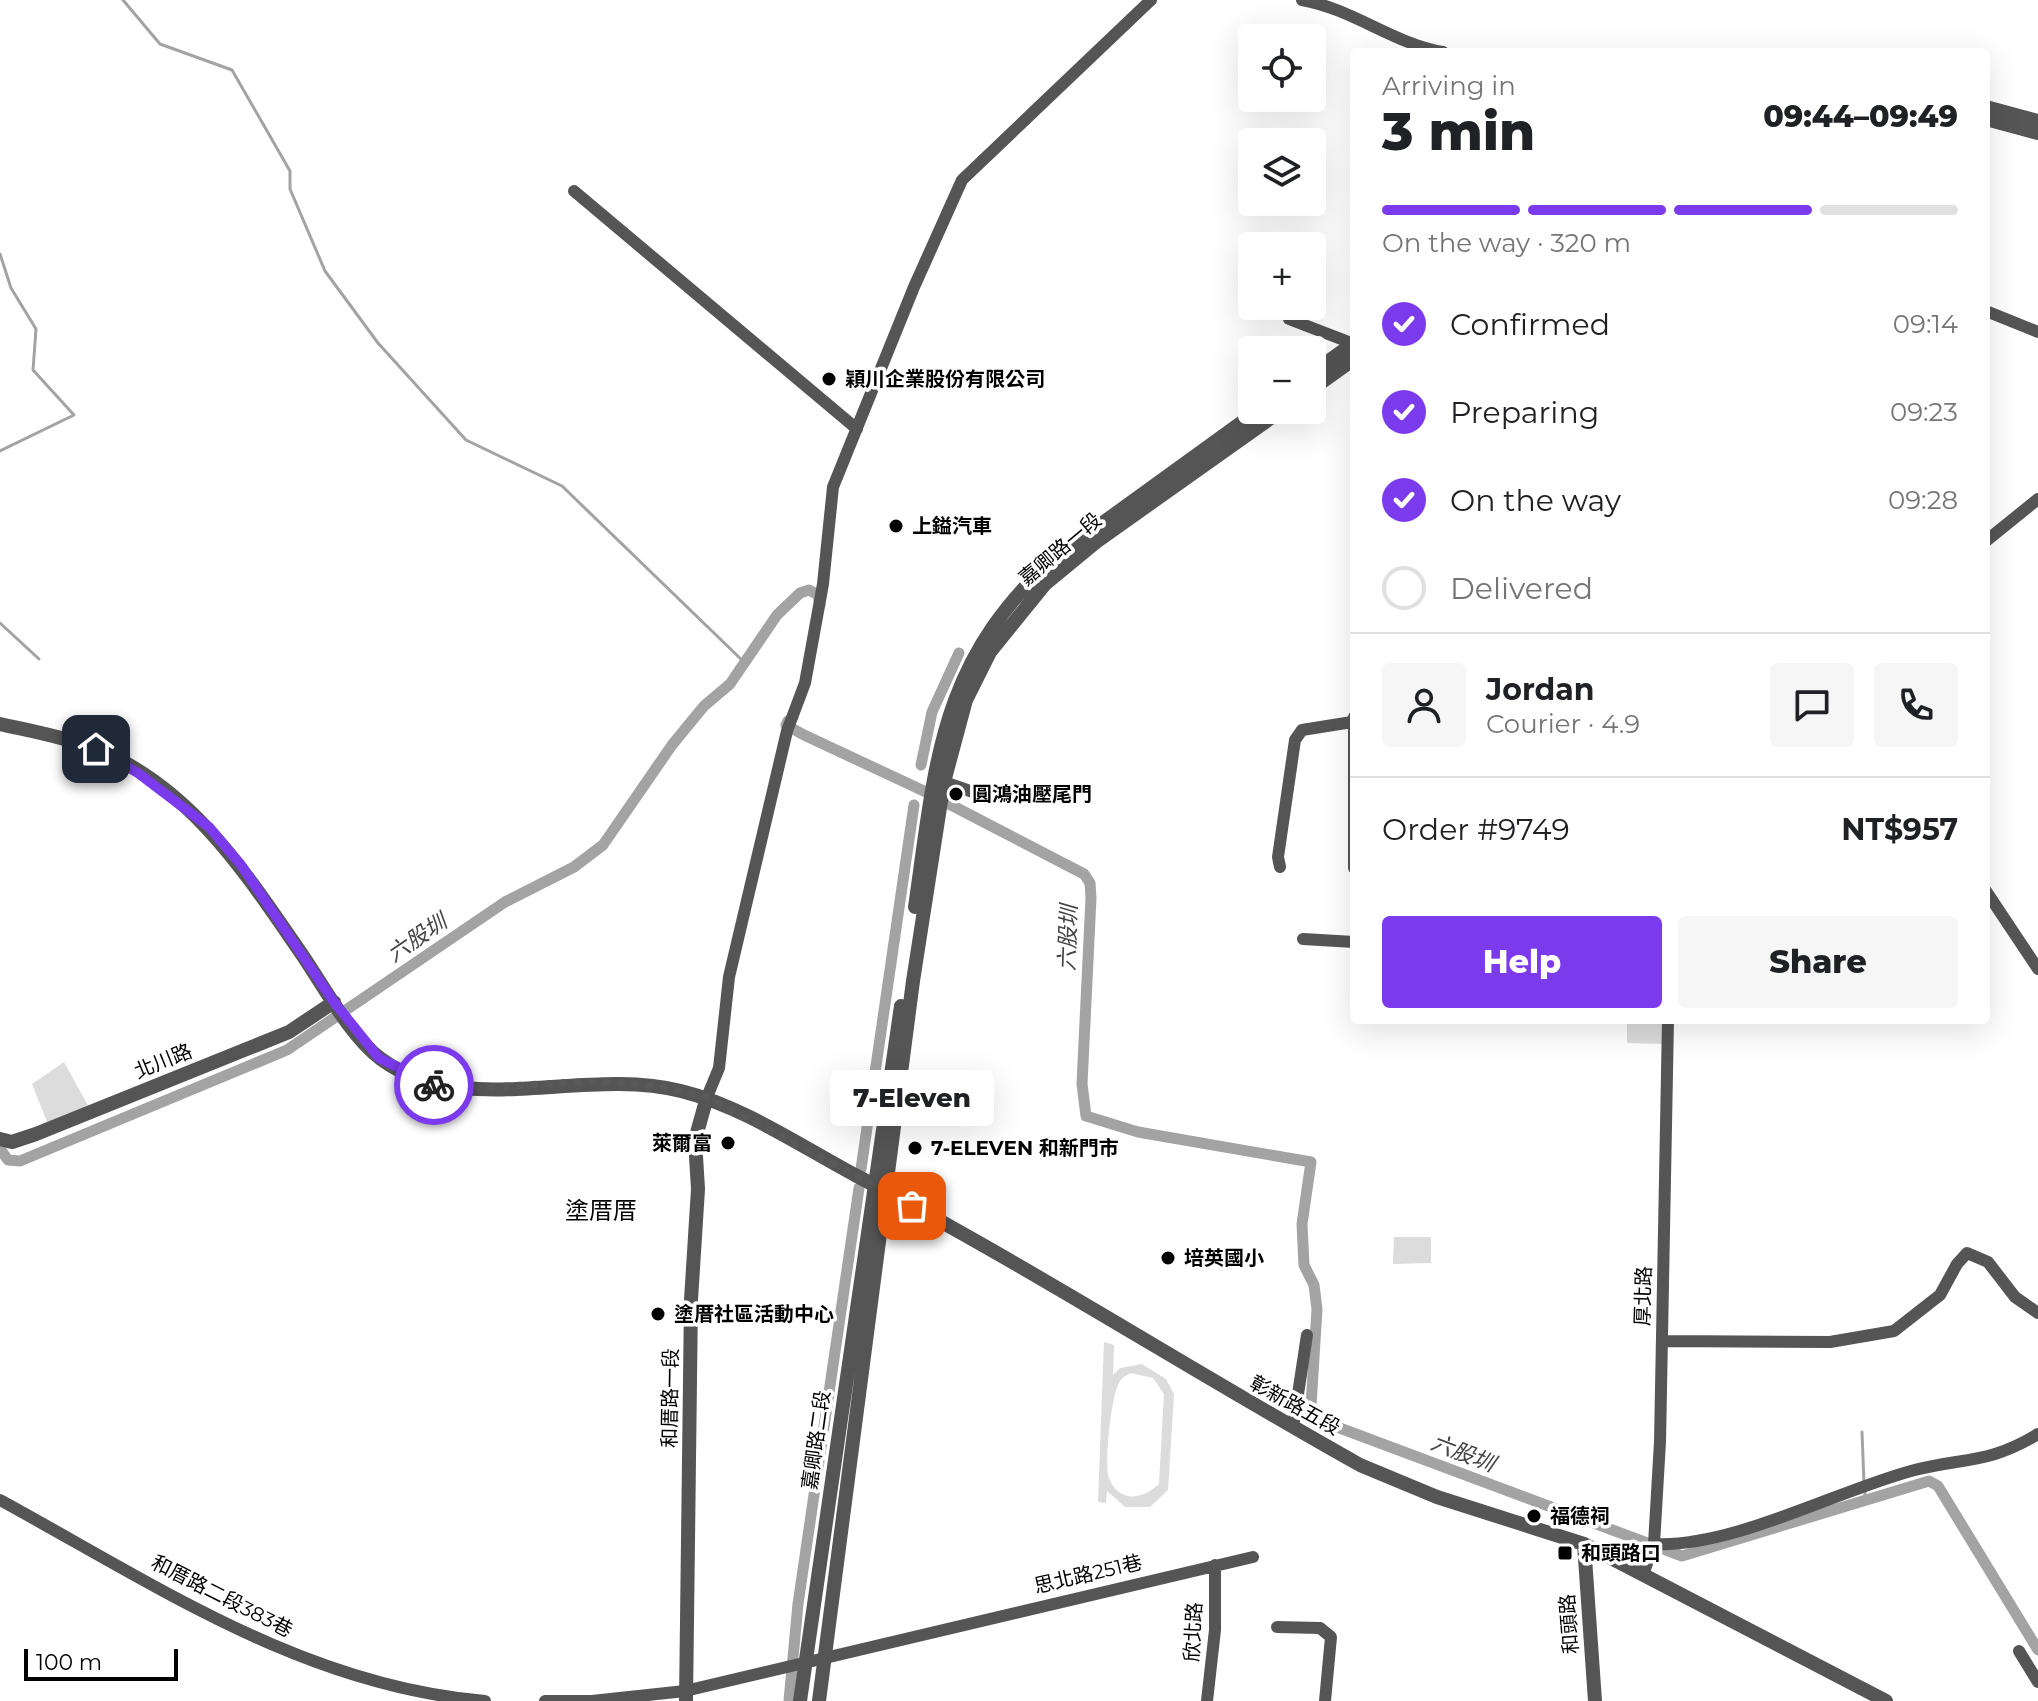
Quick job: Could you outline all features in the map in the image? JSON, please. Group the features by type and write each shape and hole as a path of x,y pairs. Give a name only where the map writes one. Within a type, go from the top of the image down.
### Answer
{"street":[{"path":"707,1097 719,1068 729,977 787,731 805,683 816,625 833,487 962,180 1151,0"},
{"path":"1302,0 1331,5 1423,48"},
{"path":"1990,108 2038,121"},
{"path":"1990,120 2038,133"},
{"path":"574,191 857,429"},
{"path":"1990,313 2038,332"},
{"path":"1291,320 1350,345"},
{"path":"1326,364 1350,349"},
{"path":"1326,375 1350,351"},
{"name":"嘉卿路一段","path":"938,781 952,703 968,665 995,621 1028,582 1115,513 1239,424"},
{"name":"嘉卿路一段","path":"938,781 966,700 990,652 1029,601 1096,542 1262,424"},
{"path":"1990,538 2038,499"},
{"path":"1280,867 1278,857 1295,740 1302,730 1350,720"},
{"name":"彰新路五段","path":"0,724 96,749 138,773 209,827 241,865 334,1002 379,1058 426,1084 475,1090 617,1083 671,1088 707,1097 881,1188 1360,1465 1437,1497 1584,1544 1644,1572 1886,1701"},
{"path":"881,1188 938,781 973,792"},
{"path":"1990,897 2038,969"},
{"path":"1303,939 1350,942"},
{"name":"北川路","path":"0,1139 12,1142 36,1134 289,1032 334,1002"},
{"name":"厚北路","path":"1644,1572 1654,1544 1662,1341 1668,1024"},
{"name":"和厝路一段","path":"685,1696 691,1300 698,1189 695,1140 707,1097"},
{"name":"嘉卿路二段","path":"819,1701 881,1188"},
{"name":"嘉卿路二段","path":"800,1701 795,1664 881,1188"},
{"path":"1662,1341 1830,1342 1894,1331 1940,1295 1957,1264 1967,1253 1988,1262 2015,1297 2038,1313"},
{"path":"1293,1427 1307,1335"},
{"path":"1654,1544 1697,1543 1911,1471 1995,1457 2038,1434"},
{"name":"和厝路二段383巷","path":"0,1500 263,1643 349,1675 427,1696 485,1701"},
{"name":"和頭路","path":"1584,1544 1595,1701"},
{"name":"思北路251巷","path":"825,1656 1253,1557"},
{"name":"欣北路","path":"1207,1701 1215,1630 1215,1565"},
{"path":"1277,1627 1320,1628 1331,1637 1325,1701"},
{"path":"2019,1651 2038,1682"},
{"path":"545,1701 685,1696 825,1656"}],"shaded area":[{"path":"1627,1024 1668,1024 1667,1044 1627,1043"},
{"path":"64,1062 91,1111 50,1129 32,1084"},
{"path":"1394,1237 1431,1237 1431,1263 1393,1264"},
{"path":"1104,1342 1114,1345 1113,1375 1120,1368 1142,1364 1166,1379 1174,1394 1168,1490 1150,1507 1125,1507 1107,1491 1106,1503 1098,1502","holes":["1131,1373 1153,1378 1164,1394 1159,1484 1139,1496 1125,1495 1113,1486 1108,1471 1109,1432 1115,1392 1120,1381"]}],"waterway":[{"path":"123,0 160,44 232,70 290,171 290,189 325,271 378,343 466,440 562,486 745,663"},
{"path":"0,254 11,288 36,329 33,370 74,415 0,451"},
{"name":"六股圳","path":"0,1149 8,1160 20,1161 287,1050 505,902 574,867 603,845 672,745 704,706 730,684 777,615 800,593 809,590 818,595 820,605"},
{"path":"0,623 39,659"},
{"path":"921,765 932,712 959,653"},
{"name":"六股圳","path":"788,721 786,725 804,735 926,792 1084,874 1090,883 1091,898 1082,1084 1086,1116 1138,1132 1311,1162 1302,1224 1304,1265 1314,1285 1317,1309 1311,1406 1329,1424 1682,1556 1929,1481 1938,1486 2038,1650"},
{"path":"861,1169 914,805"},
{"path":"789,1701 798,1604 859,1188"},
{"path":"1862,1432 1864,1484"},
{"name":"六股圳","path":"1865,1492 1865,1502"}],"way so far":[{"path":"434,1085 475,1090 606,1082 671,1088 707,1097 912,1206"}],"place":[{"name":"穎川企業股份有限公司","path":"829,379"},
{"name":"上鎰汽車","path":"896,526"},
{"name":"圓鴻油壓尾門","path":"956,794"},
{"name":"萊爾富","path":"728,1143"},
{"name":"7-ELEVEN 和新門市","path":"915,1148"},
{"name":"7-Eleven","path":"912,1206"},
{"name":"培英國小","path":"1168,1258"},
{"name":"塗厝社區活動中心","path":"658,1314"},
{"name":"福德祠","path":"1534,1516"},
{"name":"和頭路口","path":"1565,1553"}],"district":[{"name":"塗厝厝","path":"601,1210"}],"route":[{"path":"96,749 138,773 209,827 241,865 334,1002 379,1058 426,1084 434,1085"}]}
